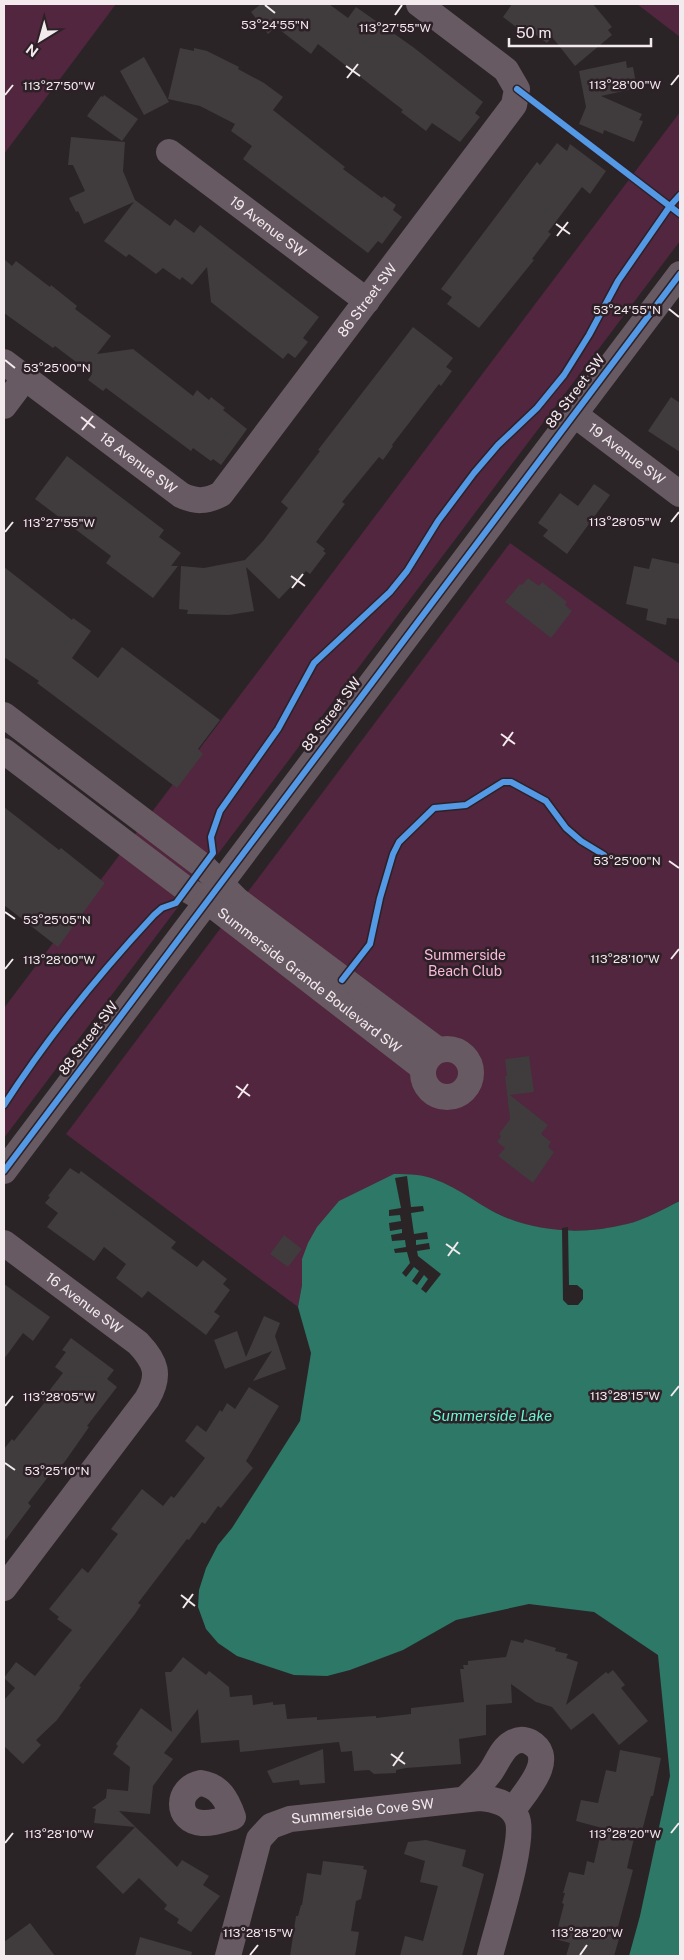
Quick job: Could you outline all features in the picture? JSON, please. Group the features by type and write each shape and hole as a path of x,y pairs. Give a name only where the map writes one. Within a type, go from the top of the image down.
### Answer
{"street":[{"name":"86 Street SW","path":"204,501 221,494 229,485 514,105 517,89 506,70 419,4"},
{"name":"19 Avenue SW","path":"169,152 367,301"},
{"name":"88 Street SW","path":"4,1171 680,274"},
{"name":"18 Avenue SW","path":"4,362 181,495 192,500 204,501"},
{"path":"4,406 25,378"},
{"name":"19 Avenue SW","path":"574,414 680,494"},
{"name":"Summerside Grande Boulevard SW","path":"4,715 203,866 213,892"},
{"name":"Summerside Grande Boulevard SW","path":"4,751 186,888 213,892 430,1059"},
{"name":"16 Avenue SW","path":"4,1243 138,1343 147,1353 155,1370 156,1381 147,1399 4,1588"},
{"path":"465,1799 486,1778 509,1744 520,1739 526,1740 539,1749 542,1763 513,1810 520,1825 519,1840 490,1956"},
{"name":"Summerside Cove SW","path":"264,1832 277,1823 290,1820 465,1799 493,1799 513,1810"},
{"path":"228,1956 256,1850 264,1832 233,1817"}],"green space":[{"path":"4,4 116,4 4,154"},
{"path":"637,4 680,4 680,37"},
{"path":"680,112 680,241 4,1138 4,1008"},
{"name":"Summerside Beach Club","path":"510,543 680,664 680,1201 628,1224 592,1230 552,1230 529,1226 505,1217 437,1180 302,1259 302,1285 298,1307 66,1134"}],"water":[{"name":"Summerside Lake","path":"394,1174 417,1175 438,1180 511,1220 527,1225 560,1230 577,1231 611,1228 647,1217 680,1201 680,1956 629,1956 640,1916 670,1776 658,1655 594,1612 529,1604 456,1620 403,1650 350,1670 327,1676 294,1675 237,1656 218,1643 206,1629 198,1607 199,1590 206,1568 218,1545 232,1528 300,1421 311,1353 298,1307 302,1285 302,1259 308,1243 317,1227 339,1201"}],"pier":[{"path":"407,1176 411,1207 423,1206 424,1211 411,1213 414,1234 427,1232 428,1239 416,1240 416,1245 429,1243 430,1249 417,1251 418,1256 441,1274 426,1293 421,1289 428,1279 424,1275 417,1285 412,1281 419,1271 414,1267 406,1277 402,1273 410,1263 407,1252 395,1253 394,1249 406,1247 405,1240 392,1241 391,1235 402,1233 402,1229 390,1231 389,1223 401,1221 400,1215 389,1216 389,1210 401,1208 395,1178"},
{"path":"568,1227 569,1285 577,1285 583,1290 583,1299 578,1305 568,1305 563,1300 562,1228"}],"building":[{"path":"261,4 329,4 348,18 356,7 413,47 483,102 475,113 480,117 460,142 432,123 426,131 401,112 403,110 318,44 311,54 276,27 268,34 251,12"},
{"path":"512,4 593,4 612,27 608,30 612,35 575,66 552,37 547,43 524,26 520,30 503,17"},
{"path":"180,48 194,51 194,48 207,51 239,67 238,69 264,83 283,97 273,110 345,167 343,169 382,198 384,196 396,205 393,210 402,217 382,244 378,241 368,253 243,159 252,146 231,131 235,124 200,106 168,99"},
{"path":"144,57 169,102 144,115 120,71"},
{"path":"626,61 627,68 633,67 637,88 601,96 642,114 639,120 643,121 634,142 604,130 603,134 579,124 586,107 579,71"},
{"path":"104,95 138,119 122,141 87,116 101,96 103,97"},
{"path":"71,137 125,142 123,171 135,200 170,226 175,219 194,233 200,225 319,317 303,338 308,342 295,358 288,353 283,359 211,302 207,267 192,285 182,277 180,280 163,268 156,274 129,254 126,257 104,241 134,202 84,224 69,198 85,191 73,165 68,165"},
{"path":"557,143 567,151 570,144 606,171 590,194 582,187 548,232 551,234 532,259 534,260 479,328 447,304 452,297 441,289 537,162 540,165"},
{"path":"4,259 12,266 16,261 50,287 51,285 77,306 75,309 111,336 97,354 133,349 193,396 197,390 209,400 211,397 225,408 223,410 247,429 221,465 213,459 211,461 193,448 191,451 106,388 103,391 88,380 92,374 55,346 53,348 4,313"},
{"path":"413,327 453,358 446,367 452,371 441,386 439,384 392,445 383,460 379,457 342,502 345,504 316,542 325,549 323,551 326,553 310,574 306,571 279,599 246,567 254,611 229,615 187,614 188,610 179,609 181,566 204,568 245,560 263,541 288,508 281,502 320,451 318,450"},
{"path":"671,397 680,403 680,452 648,431"},
{"path":"67,456 164,530 159,537 181,553 171,566 178,566 153,598 106,563 111,556 35,499"},
{"path":"594,484 610,495 567,554 543,536 548,530 538,523 560,493 578,506"},
{"path":"652,558 680,564 680,619 667,618 666,625 646,620 648,609 626,604 634,566 649,569"},
{"path":"4,567 72,620 73,618 91,631 72,658 98,678 122,647 220,720 198,749 203,754 177,788 37,683 39,681 4,657"},
{"path":"528,578 539,586 542,582 567,602 565,605 572,611 551,638 505,602 520,584 522,585"},
{"path":"4,807 59,850 61,848 105,883 58,947 4,905"},
{"path":"529,1056 534,1092 510,1095 548,1125 541,1134 551,1142 548,1147 554,1152 533,1183 498,1156 505,1148 497,1142 501,1136 499,1134 510,1119 505,1059"},
{"path":"70,1168 79,1174 81,1171 176,1242 171,1248 197,1267 203,1260 227,1279 223,1284 230,1290 214,1312 220,1316 206,1335 148,1291 142,1298 116,1278 126,1264 104,1247 94,1261 47,1227 58,1213 45,1203 50,1197 48,1196"},
{"path":"284,1235 302,1249 288,1267 270,1254"},
{"path":"4,1284 50,1317 33,1341 23,1333 4,1359"},
{"path":"264,1316 280,1323 275,1336 286,1369 253,1381 272,1351 225,1369 214,1340 237,1331 246,1357"},
{"path":"71,1338 114,1370 107,1379 117,1387 87,1426 89,1427 66,1460 54,1475 51,1473 28,1503 31,1506 4,1542 4,1449 12,1439 14,1441 45,1402 42,1400 63,1373 55,1367 66,1352 62,1350"},
{"path":"249,1387 279,1406 246,1461 253,1468 221,1508 218,1506 205,1524 202,1522 189,1540 187,1539 138,1603 141,1605 135,1614 79,1686 81,1687 57,1720 36,1740 41,1745 23,1764 4,1746 4,1700 15,1688 4,1678 16,1662 35,1676 72,1630 57,1619 59,1617 49,1609 82,1568 88,1573 118,1534 111,1529 142,1489 163,1506 171,1496 174,1498 205,1458 185,1441 197,1425 206,1432 220,1410 222,1412 227,1403 235,1409"},
{"path":"525,1639 556,1648 555,1651 568,1654 566,1658 578,1662 566,1705 606,1672 608,1674 613,1670 625,1685 621,1688 648,1721 619,1745 593,1713 571,1730 552,1707 536,1702 511,1684 512,1703 486,1705 486,1735 459,1739 461,1764 406,1768 396,1770 396,1773 374,1774 369,1770 354,1771 352,1751 341,1752 339,1742 240,1752 239,1740 201,1743 198,1709 164,1753 173,1759 153,1786 150,1814 119,1811 177,1867 182,1860 209,1876 203,1885 220,1896 191,1932 177,1923 179,1919 164,1909 167,1905 139,1878 123,1894 96,1867 135,1827 94,1823 96,1809 92,1808 106,1798 107,1789 128,1791 130,1767 113,1754 118,1746 116,1744 141,1708 172,1732 165,1672 171,1672 183,1657 206,1675 209,1671 229,1687 230,1697 252,1695 253,1705 273,1702 273,1705 285,1704 287,1719 317,1717 317,1720 376,1716 376,1718 411,1714 411,1708 464,1702 460,1669 464,1669 463,1665 468,1665 468,1661 506,1657 511,1640 523,1643"},
{"path":"323,1749 325,1783 300,1785 299,1780 273,1783 267,1771"},
{"path":"620,1750 661,1758 653,1796 651,1796 642,1831 636,1830 627,1868 633,1870 617,1931 621,1932 614,1956 566,1956 570,1943 555,1939 564,1904 562,1903 565,1893 563,1893 569,1872 584,1875 587,1861 594,1863 602,1828 576,1821 581,1800 598,1803 606,1770 616,1772"},
{"path":"426,1840 466,1850 462,1866 484,1874 462,1956 400,1956 405,1936 423,1941 438,1886 420,1882 425,1861 404,1854 408,1842"},
{"path":"323,1861 364,1866 363,1869 367,1870 361,1899 356,1901 351,1931 359,1932 355,1956 290,1956 296,1916 298,1916 302,1905 307,1873 321,1875"},
{"path":"30,1923 55,1956 4,1956 4,1942"},
{"path":"140,1937 192,1952 191,1956 135,1956"}],"cycle path":[{"path":"517,89 680,214"},
{"path":"4,1105 56,1031 114,960 154,915 162,908 176,903 213,853 211,837 220,811 278,729 314,663 390,592 407,571 438,521 474,473 498,445 537,408 564,375 589,335 618,281 670,206 680,195"},
{"path":"4,1171 680,274"},
{"path":"342,980 370,944 380,898 393,854 399,842 434,808 466,805 503,782 511,782 546,801 566,828 581,841 604,855"}]}
